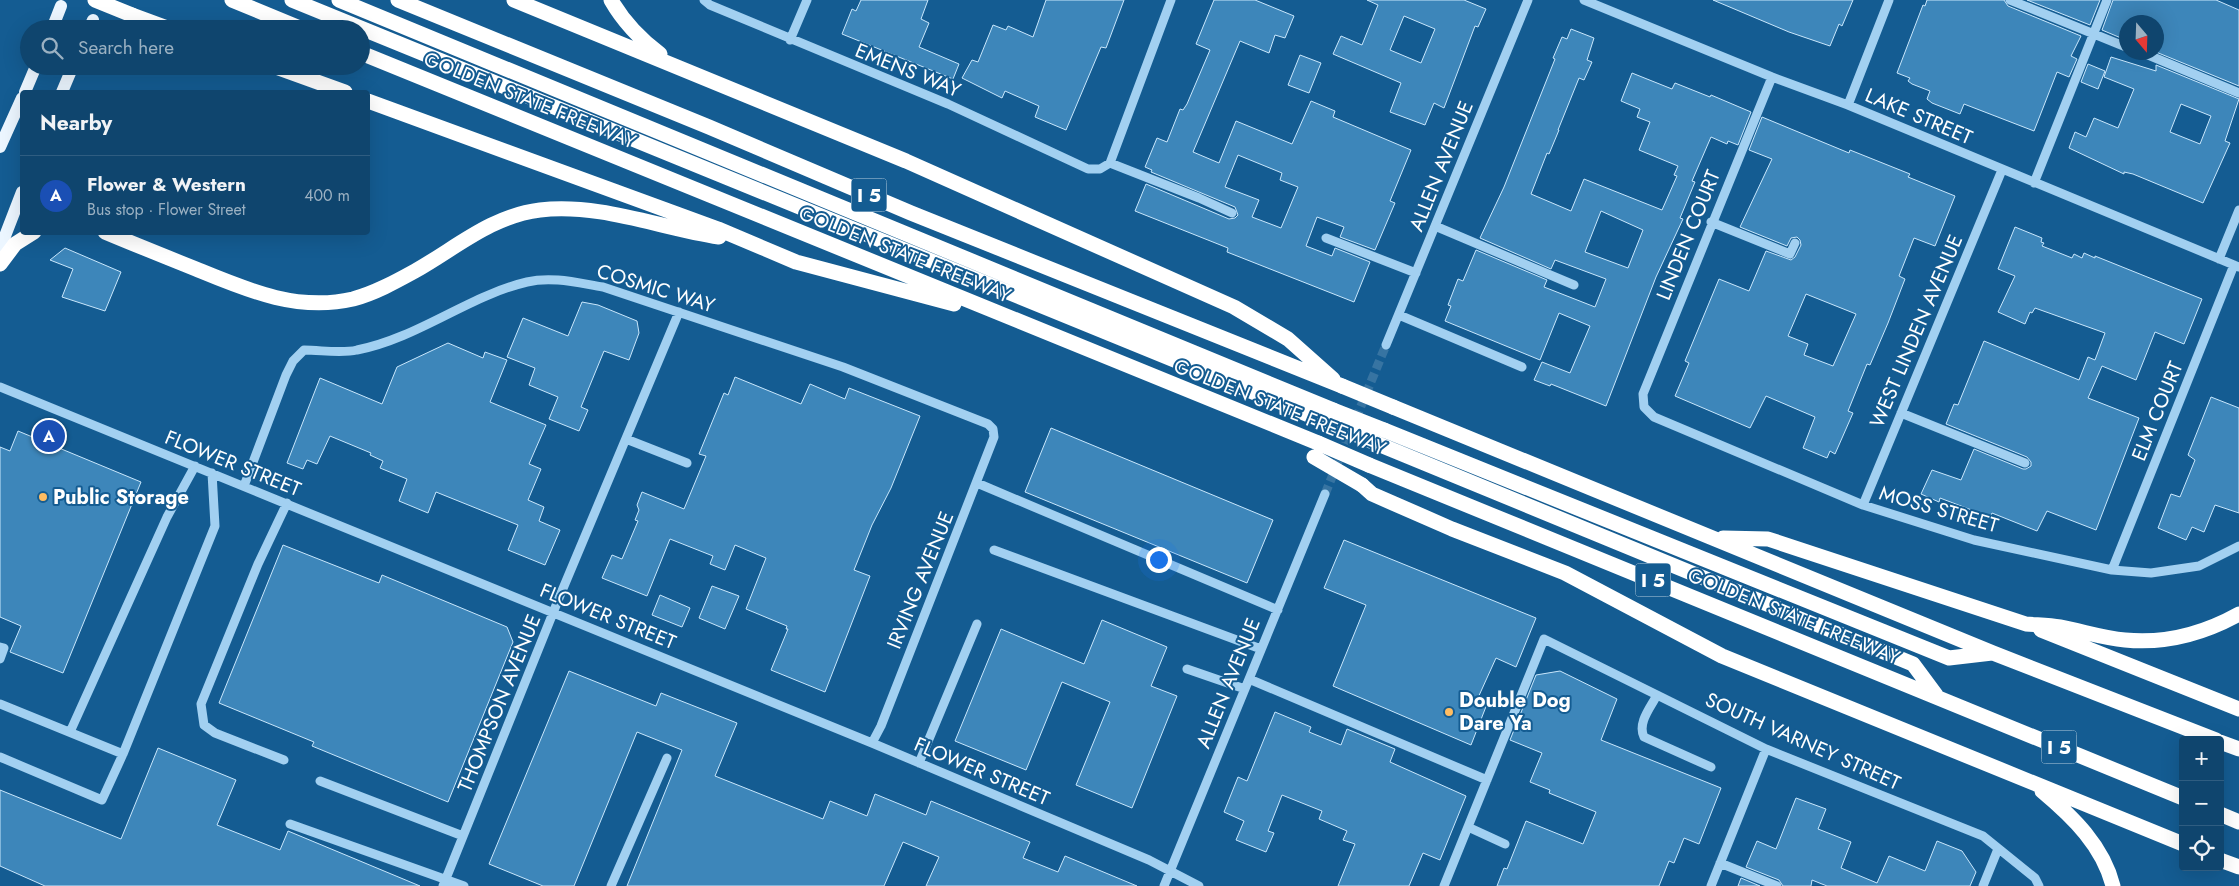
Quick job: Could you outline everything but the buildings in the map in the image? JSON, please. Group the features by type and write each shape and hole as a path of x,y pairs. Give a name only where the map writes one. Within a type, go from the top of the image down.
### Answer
{"highway":[{"path":"95,0 146,20"},
{"path":"232,0 280,20"},
{"path":"292,0 341,20"},
{"path":"339,0 1381,437 1913,664 1936,695"},
{"name":"GOLDEN STATE FREEWAY","path":"398,0 710,127 910,213 1342,386 1993,653 2206,736"},
{"path":"514,0 906,161 1234,307 1288,339 1342,386"},
{"path":"610,0 646,44 696,75"},
{"path":"370,32 842,224 974,280 1330,416"},
{"name":"GOLDEN STATE FREEWAY","path":"370,57 1269,423 1316,450 1369,465 1936,695 2179,796"},
{"path":"298,75 339,90"},
{"path":"370,102 718,229 796,262 1011,319"},
{"path":"112,235 249,290 272,298 304,302 330,302 354,298 388,286 475,232 511,217 540,210 582,210 743,241"},
{"path":"0,264 15,244 29,235"},
{"path":"1381,437 1949,658 1993,653"},
{"path":"1316,450 1372,494 1434,521 1565,573 1722,656 2179,842"},
{"path":"1714,538 1768,539 2026,624 2239,709"},
{"path":"2026,624 2058,626 2124,640 2165,640 2195,635 2216,627 2239,614"},
{"path":"2224,743 2239,749"},
{"path":"2030,781 2060,805 2081,827 2101,854 2113,886"},
{"path":"2224,816 2239,822"},
{"path":"2224,861 2239,867"}],"main road":[{"path":"56,20 61,6"},
{"path":"26,90 32,75"},
{"path":"63,90 69,75"},
{"path":"0,147 20,102"},
{"path":"0,248 20,197"}],"street":[{"name":"EMENS WAY","path":"704,0 710,5 790,40 948,104 1088,169 1100,169 1110,162"},
{"path":"790,40 807,0"},
{"name":"ALLEN AVENUE","path":"1386,346 1528,0"},
{"name":"LAKE STREET","path":"1584,0 1848,105 2236,266"},
{"path":"1848,105 1889,0"},
{"path":"2010,0 2119,44"},
{"path":"2034,183 2107,0"},
{"path":"1168,1 1110,162 1199,198 1232,214"},
{"path":"2160,60 2239,93"},
{"name":"LINDEN COURT","path":"1644,407 1643,394 1711,222 1772,76"},
{"name":"WEST LINDEN AVENUE","path":"1863,505 2002,170"},
{"path":"2219,259 2239,210"},
{"path":"1711,222 1790,254 1795,244"},
{"path":"1435,226 1574,286"},
{"path":"1326,238 1416,273"},
{"name":"ELM COURT","path":"2112,570 2236,266"},
{"name":"COSMIC WAY","path":"244,486 286,375 293,361 304,350 356,351 401,338 494,294 528,282 563,280 603,287 843,366 988,424 993,429"},
{"name":"THOMPSON AVENUE","path":"444,882 679,312"},
{"path":"1399,315 1522,367"},
{"name":"FLOWER STREET","path":"0,387 872,743 1171,870 1199,886"},
{"name":"MOSS STREET","path":"1644,407 1654,417 1863,505 1974,540 2112,570 2151,574 2199,566 2239,546"},
{"path":"1901,413 2024,464"},
{"name":"IRVING AVENUE","path":"872,743 978,483 994,437 993,429"},
{"path":"626,439 687,464"},
{"path":"70,732 167,517 195,466"},
{"path":"0,757 102,800 123,754 215,526 212,473"},
{"path":"978,483 1278,610"},
{"name":"ALLEN AVENUE","path":"1164,886 1326,494"},
{"path":"284,760 215,733 204,725 201,704 258,564 287,503"},
{"path":"994,550 1261,649"},
{"path":"919,763 977,624"},
{"name":"SOUTH VARNEY STREET","path":"1487,780 1544,639 1766,749 1983,836 2035,878 2039,886"},
{"path":"0,647 4,648 0,659"},
{"path":"1187,669 1245,689"},
{"path":"1249,679 1487,780 1444,886"},
{"path":"1657,695 1641,724 1641,731 1644,737 1711,767"},
{"path":"0,704 123,754"},
{"path":"1711,886 1766,749"},
{"path":"612,886 666,758"},
{"path":"320,782 463,836"},
{"path":"290,824 444,882 464,886"},
{"path":"1468,827 1505,844"},
{"path":"1983,886 1998,849"},
{"path":"1720,863 1777,886"}],"tunnel":[{"path":"1325,494 1386,345"}],"place":[{"name":"Flower & Western","path":"49,436"},
{"name":"Public Storage","path":"43,497"},
{"name":"Double Dog Dare Ya","path":"1449,712"}]}
